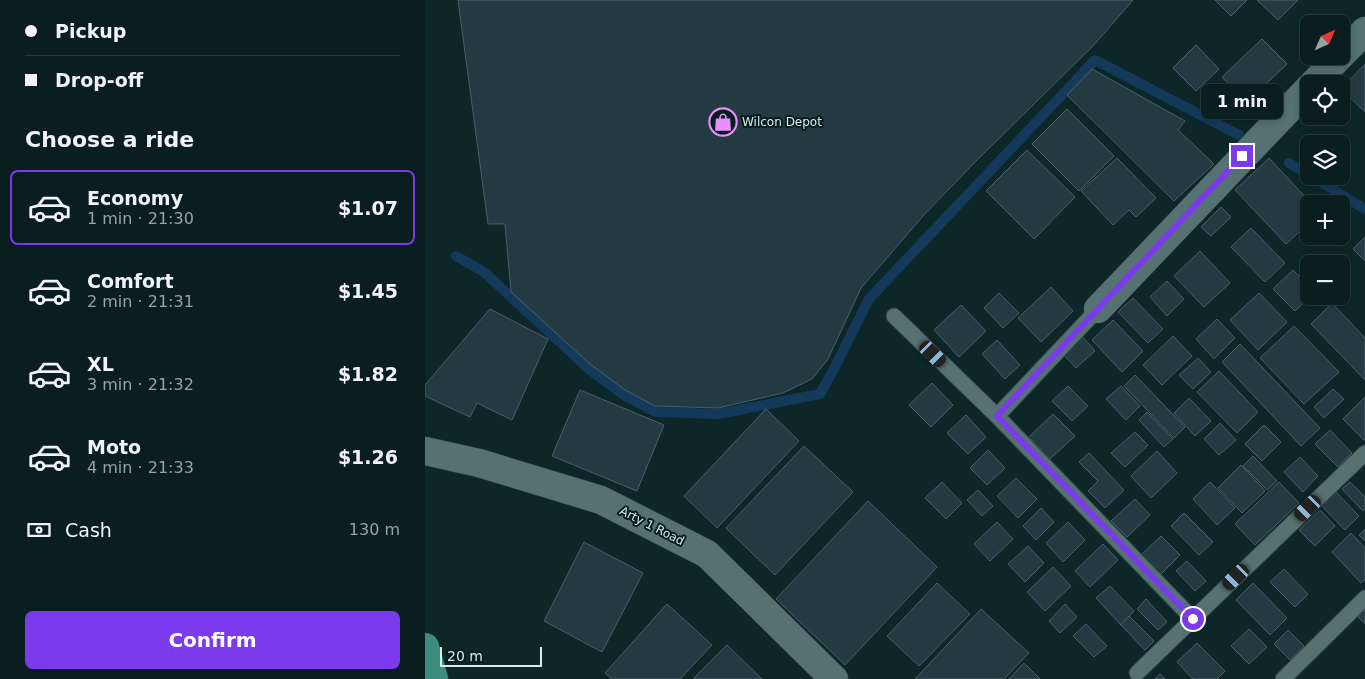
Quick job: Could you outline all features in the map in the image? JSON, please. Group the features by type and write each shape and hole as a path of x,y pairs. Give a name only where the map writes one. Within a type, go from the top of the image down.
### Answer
{"main road":[{"path":"425,647 434,679"}],"street":[{"path":"1350,46 1365,30"},
{"path":"1322,75 1332,65"},
{"path":"1098,309 1300,97"},
{"name":"Arty 1 Road","path":"425,451 479,463 601,500 707,554 833,679"}],"lane":[{"path":"997,416 1098,309"},
{"path":"894,316 997,416 1193,619"},
{"path":"1137,673 1365,453"},
{"path":"1283,679 1365,598"}],"building":[{"name":"Wilcon Depot","path":"458,0 1133,0 1093,46 923,216 861,288 828,359 812,379 783,393 718,408 655,406 625,390 590,364 511,292 505,224 488,224"},
{"path":"1215,0 1247,0 1231,16"},
{"path":"1257,0 1298,0 1278,20"},
{"path":"1262,39 1287,64 1246,103 1222,77"},
{"path":"1196,45 1219,69 1196,91 1173,68"},
{"path":"1365,64 1365,112 1350,98 1350,80"},
{"path":"1092,69 1185,121 1178,130 1214,164 1174,201 1067,95"},
{"path":"1067,109 1114,156 1079,191 1032,144"},
{"path":"1027,150 1075,197 1034,239 986,191"},
{"path":"1117,158 1156,198 1136,217 1129,210 1113,225 1081,191"},
{"path":"1269,158 1304,195 1300,195 1300,231 1286,244 1235,190"},
{"path":"1221,207 1231,217 1211,236 1201,227"},
{"path":"1251,228 1285,263 1265,282 1231,247"},
{"path":"1365,237 1365,261 1353,249"},
{"path":"1200,251 1230,283 1204,307 1174,276"},
{"path":"1293,270 1300,277 1301,305 1295,311 1273,289"},
{"path":"1167,281 1184,299 1167,316 1150,297"},
{"path":"1051,287 1073,311 1041,342 1018,318"},
{"path":"999,293 1019,313 1003,328 984,308"},
{"path":"1259,293 1287,322 1258,350 1230,320"},
{"path":"1133,298 1163,329 1148,343 1118,312"},
{"path":"961,305 986,331 959,357 934,330"},
{"path":"1330,305 1334,305 1365,338 1365,380 1311,324"},
{"path":"490,309 548,339 512,420 477,403 470,417 425,396 425,385"},
{"path":"1217,319 1235,338 1214,359 1196,339"},
{"path":"1113,320 1143,351 1122,372 1092,340"},
{"path":"1294,326 1339,372 1304,404 1260,358"},
{"path":"1079,333 1095,351 1076,368 1060,351"},
{"path":"1173,336 1192,356 1162,385 1143,365"},
{"path":"997,340 1020,365 1005,379 982,354"},
{"path":"1240,344 1320,428 1301,446 1222,362"},
{"path":"1198,358 1211,372 1193,389 1179,375"},
{"path":"1219,371 1258,412 1237,433 1197,392"},
{"path":"1135,375 1185,427 1174,438 1124,386"},
{"path":"932,383 953,405 931,427 909,405"},
{"path":"1068,386 1088,406 1072,421 1052,401"},
{"path":"1121,386 1140,406 1126,420 1106,399"},
{"path":"1333,389 1344,399 1324,418 1314,407"},
{"path":"580,390 664,425 637,491 552,456"},
{"path":"1365,397 1365,440 1364,440 1343,419"},
{"path":"1189,398 1211,421 1195,436 1174,413"},
{"path":"766,409 799,441 717,528 684,496"},
{"path":"1147,412 1173,439 1164,447 1139,420"},
{"path":"1053,414 1075,436 1050,459 1029,437"},
{"path":"966,415 986,437 968,454 947,433"},
{"path":"1220,423 1236,440 1219,455 1204,439"},
{"path":"1264,425 1281,442 1262,461 1245,444"},
{"path":"1330,430 1352,453 1338,467 1315,444"},
{"path":"1135,432 1148,445 1125,467 1111,453"},
{"path":"804,446 853,492 775,575 726,528"},
{"path":"988,450 1005,468 987,485 970,468"},
{"path":"1157,451 1177,473 1151,498 1131,476"},
{"path":"1089,453 1124,490 1105,508 1088,491 1098,481 1079,462"},
{"path":"1253,456 1277,481 1267,490 1243,466"},
{"path":"1300,457 1318,476 1303,492 1284,472"},
{"path":"1241,465 1265,491 1242,513 1218,488"},
{"path":"1016,478 1037,499 1018,518 997,496"},
{"path":"942,482 962,503 946,519 925,498"},
{"path":"1210,482 1235,508 1217,525 1193,499"},
{"path":"1279,482 1299,503 1255,545 1235,524"},
{"path":"1350,482 1365,497 1365,508 1363,511 1342,489"},
{"path":"978,490 993,506 982,516 967,500"},
{"path":"1335,491 1359,516 1345,530 1321,505"},
{"path":"1135,499 1150,515 1127,537 1111,521"},
{"path":"868,501 937,567 845,665 776,599"},
{"path":"1041,508 1054,522 1036,540 1023,526"},
{"path":"1320,510 1335,526 1315,546 1299,530"},
{"path":"1184,513 1213,542 1199,555 1171,526"},
{"path":"997,522 1013,539 990,561 974,544"},
{"path":"1068,522 1085,540 1063,562 1046,543"},
{"path":"1365,529 1365,541 1359,535"},
{"path":"1351,533 1365,548 1365,580 1361,583 1332,552"},
{"path":"1161,536 1180,555 1158,577 1139,557"},
{"path":"584,542 643,573 602,652 544,621"},
{"path":"1103,544 1118,560 1090,587 1075,571"},
{"path":"1028,546 1044,563 1025,582 1008,564"},
{"path":"1187,561 1206,581 1195,591 1176,571"},
{"path":"1053,567 1071,586 1045,611 1027,592"},
{"path":"1284,569 1308,594 1295,607 1270,582"},
{"path":"937,583 970,614 919,666 887,636"},
{"path":"1253,583 1287,618 1270,635 1236,600"},
{"path":"1110,586 1134,611 1121,625 1096,598"},
{"path":"1146,599 1167,622 1158,630 1137,609"},
{"path":"667,604 712,645 680,679 612,679 605,673"},
{"path":"1065,604 1077,617 1060,633 1049,621"},
{"path":"981,609 1029,653 1004,679 915,679"},
{"path":"1365,610 1365,624 1358,617"},
{"path":"1129,616 1154,641 1145,650 1121,625"},
{"path":"1086,624 1107,646 1094,657 1073,636"},
{"path":"1249,629 1267,647 1249,664 1231,646"},
{"path":"1288,630 1304,646 1290,660 1274,644"},
{"path":"1197,643 1225,671 1217,679 1193,679 1177,662"},
{"path":"727,645 762,679 693,679"},
{"path":"1024,663 1040,679 1009,679"},
{"path":"1160,674 1165,679 1155,679"}],"waterway":[{"path":"456,256 484,272 590,370 625,396 656,412 718,414 820,394 869,299 1095,60 1239,135"},
{"path":"1289,163 1300,170"},
{"path":"1326,185 1365,209"}],"place":[{"name":"Wilcon Depot","path":"723,122"}],"route":[{"path":"1193,619 997,416 1242,156"}]}
